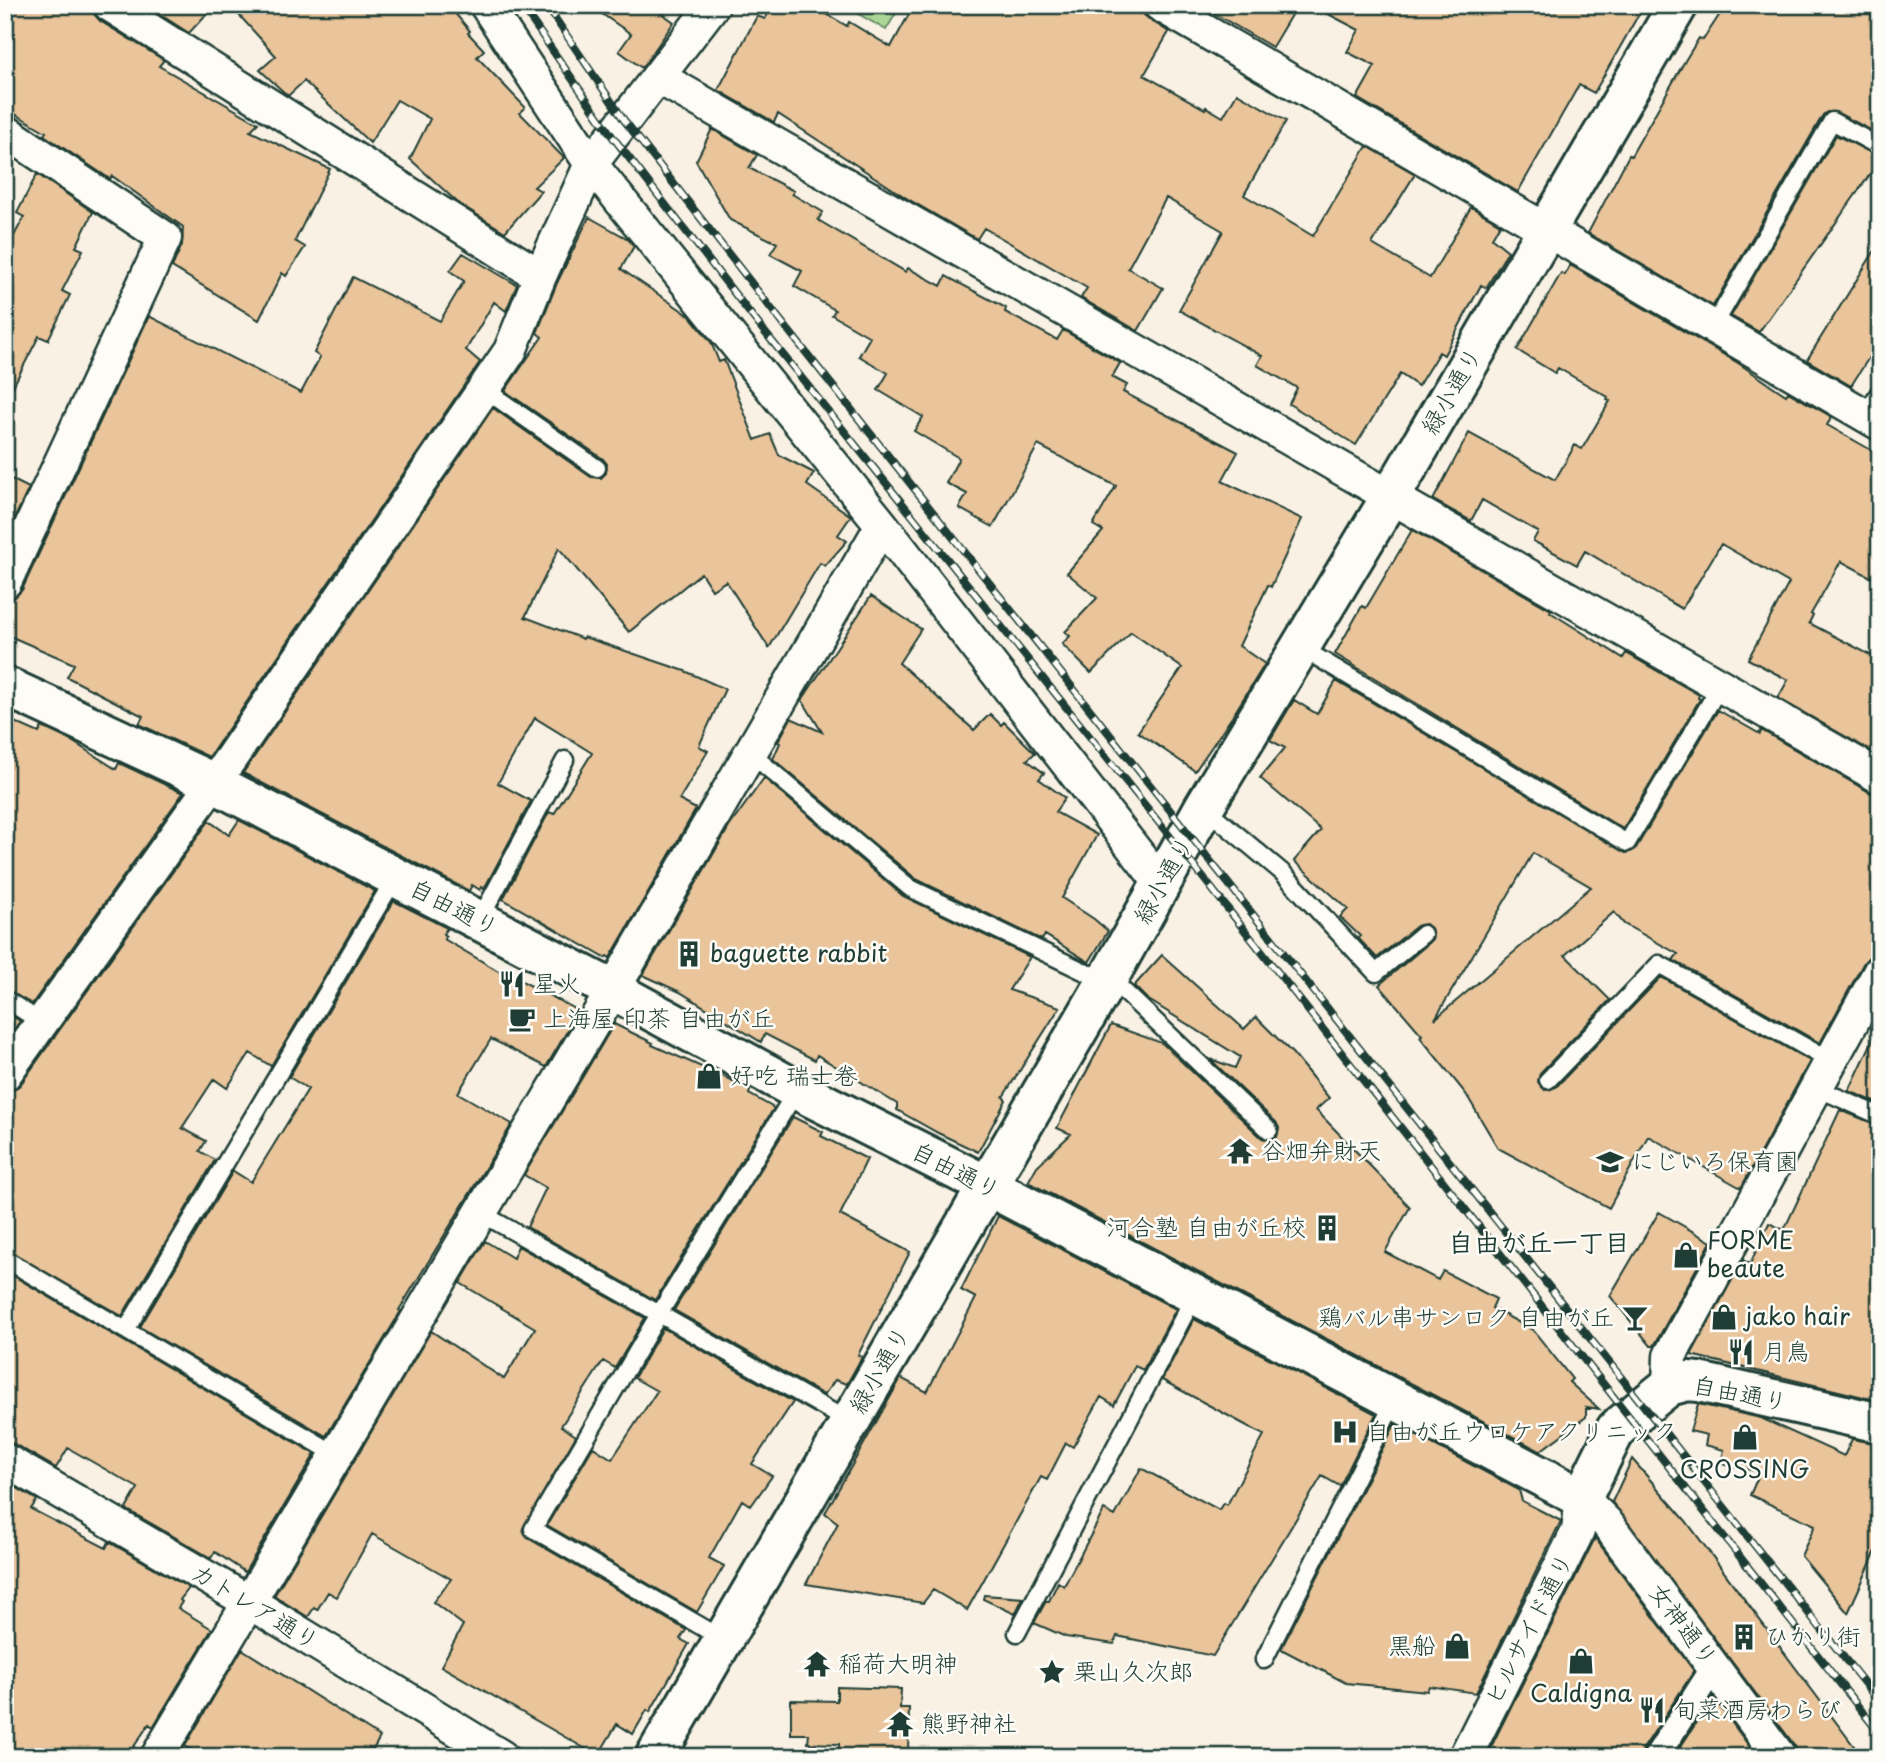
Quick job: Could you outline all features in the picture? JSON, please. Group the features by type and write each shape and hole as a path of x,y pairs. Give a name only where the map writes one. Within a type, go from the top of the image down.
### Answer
{"main road":[{"name":"緑小通り","path":"654,1757 1108,980 1204,807 1390,498 1678,5"},
{"name":"自由通り","path":"5,686 214,783 1582,1498 1616,1429 1670,1385 1688,1381 1699,1382 1880,1423"}],"street":[{"path":"110,5 540,276"},
{"path":"485,5 591,164 882,525 1162,885"},
{"path":"5,1074 214,783 510,351 540,276 591,164 713,5"},
{"path":"1160,5 1713,327 1875,410"},
{"path":"658,77 1880,776"},
{"path":"5,131 165,238 5,582"},
{"path":"157,1757 613,990 882,525"},
{"path":"1670,1385 1670,1356 1880,971"},
{"name":"カトレア通り","path":"5,1460 249,1602 502,1757"},
{"name":"女神通り","path":"1582,1498 1606,1522 1780,1757"},
{"name":"ヒルサイド通り","path":"1467,1756 1578,1531 1582,1498"},
{"path":"1656,1757 1714,1667"}],"lane":[{"path":"1713,327 1832,121 1880,147"},
{"path":"484,389 597,468"},
{"path":"1300,647 1627,843 1720,686"},
{"path":"749,752 909,888 1108,980 1269,1130"},
{"path":"479,921 565,760"},
{"path":"1204,807 1283,873 1376,973 1423,934"},
{"path":"126,1330 395,877"},
{"path":"1548,1080 1659,964 1880,1116"},
{"path":"5,999 41,1022"},
{"path":"723,1639 533,1529 659,1314 797,1090"},
{"path":"481,1213 849,1422"},
{"path":"5,1259 337,1454"},
{"path":"1017,1633 1195,1295"},
{"path":"1264,1660 1395,1400"}],"green space":[{"path":"843,5 901,5 886,30"}],"building":[{"path":"5,5 92,5 94,14 100,21 164,60 159,66 258,123 250,131 330,169 295,241 305,247 286,276 282,273 259,320 172,267 182,245 183,227 112,176 110,179 44,135 46,132 5,108"},
{"path":"145,5 215,5 189,33"},
{"path":"230,5 448,5 484,50 477,57 525,107 520,113 564,158 534,187 541,191 505,232 458,203 410,159 430,119 397,100 370,143 304,81 288,96 260,70 276,56"},
{"path":"589,5 650,5 674,22 642,68 619,51 631,34"},
{"path":"773,5 811,5 847,26 849,22 891,47 914,5 1142,5 1144,15 1169,32 1144,75 1223,117 1237,93 1286,121 1244,195 1313,236 1367,146 1415,174 1372,244 1430,278 1471,207 1500,224 1492,238 1508,251 1486,288 1481,285 1444,355 1439,352 1418,386 1400,374 1356,445 1289,404 1297,388 1257,365 1262,356 1179,310 1223,231 1166,198 1128,268 1163,288 1138,331 1081,298 1087,288 984,228 977,239 908,199 778,114 774,122 718,90 757,16 765,19"},
{"path":"1200,5 1297,5 1272,47"},
{"path":"1311,5 1644,5 1594,93 1579,85 1518,192 1357,98 1375,66 1347,52 1359,30"},
{"path":"1726,5 1880,5 1880,135 1836,112 1823,115 1713,306 1588,233 1629,155 1631,156 1686,59 1699,38 1703,40"},
{"path":"712,129 757,155 749,168 794,191 792,194 823,212 818,220 906,272 908,268 941,286 946,276 1006,308 1005,312 1057,340 1063,330 1120,363 1112,377 1127,385 1123,392 1238,452 1222,481 1302,519 1271,587 1268,585 1239,646 1265,664 1195,771 1138,732 1182,668 1131,632 1091,673 1062,644 1070,636 1065,632 1097,598 1067,573 1103,531 1093,525 1116,486 1038,445 993,527 959,508 967,494 946,483 959,458 914,431 923,417 878,390 888,373 859,356 870,337 832,315 835,310 794,286 802,271 770,254 777,243 730,220 696,161"},
{"path":"1836,135 1880,157 1880,160 1759,332 1731,316"},
{"path":"37,174 93,212 76,247 83,250 62,291 70,295 48,340 39,336 5,402 5,253 24,217 17,213"},
{"path":"589,217 628,239 634,246 621,269 690,316 711,342 719,362 724,360 755,440 770,434 779,455 814,473 807,485 851,516 838,535 847,541 825,566 820,563 769,648 726,581 712,590 701,573 629,632 559,548 525,617 583,639 584,637 685,671 725,689 699,746 708,751 679,800 696,809 610,958 605,958 503,899 549,812 554,814 592,753 535,718 498,783 531,801 484,889 481,887 480,890 472,885 469,891 243,773 493,408 591,477 601,478 606,473 607,464 603,459 505,391 542,337 537,333 557,283"},
{"path":"1880,242 1880,340 1851,386 1807,360"},
{"path":"463,253 517,285 506,311 494,302 466,350 480,362 209,757 139,724 143,716 67,677 74,664 5,634 5,600 15,597 22,590 149,316 301,393 320,357 314,353 353,277 440,321 464,281 450,271"},
{"path":"1570,265 1738,363 1786,395 1788,392 1832,417 1827,425 1880,455 1880,582 1841,561 1811,614 1813,615 1809,623 1880,660 1880,756 1778,698 1788,680 1748,659 1789,583 1721,544 1682,609 1585,551 1577,565 1533,541 1538,532 1482,500 1471,521 1433,500 1469,433 1555,480 1575,445 1582,449 1610,401 1607,400 1608,397 1558,368 1555,373 1517,350 1561,273 1565,275"},
{"path":"5,476 29,488 5,538"},
{"path":"1412,530 1551,610 1550,612 1623,658 1626,653 1699,695 1700,699 1623,829 1335,654 1362,606 1366,608"},
{"path":"871,596 921,629 899,663 974,730 990,714 1001,725 1004,722 1035,753 1027,760 1044,773 1039,779 1065,798 1055,812 1097,835 1062,898 1108,931 1089,962 1045,935 1042,940 916,879 773,759 780,743 778,742 791,718 822,732 802,700"},
{"path":"1336,681 1626,853 1636,848 1718,710 1760,734 1761,730 1871,793 1880,795 1880,953 1871,955 1864,962 1820,1043 1673,960 1678,954 1624,924 1614,912 1565,955 1610,1000 1540,1073 1538,1082 1545,1090 1556,1087 1661,977 1810,1061 1741,1188 1648,1136 1609,1208 1498,1148 1466,1094 1420,1037 1422,1035 1379,985 1430,942 1433,937 1431,928 1426,924 1417,926 1377,958 1358,938 1360,936 1340,917 1348,909 1294,861 1321,830 1260,778 1285,748 1270,740 1294,700 1317,714","holes":["1533,853 1591,887 1435,1019"]},
{"path":"5,718 39,733 42,727 70,740 116,769 119,763 183,793 32,1004 5,989"},
{"path":"764,778 903,896 1030,957 1009,990 1060,1007 1003,1097 1006,1100 978,1152 897,1110 897,1104 817,1055 815,1060 765,1034 761,1042 680,992 643,975 729,827"},
{"path":"239,820 375,891 271,1066 250,1053 227,1088 214,1079 182,1128 206,1141 200,1151 215,1160 122,1316 5,1249 5,1092 20,1085 209,821 229,835"},
{"path":"394,901 447,928 443,934 446,936 444,939 502,973 503,971 579,1011 546,1067 491,1039 458,1093 512,1124 326,1436 140,1327 233,1171 251,1182 308,1089 289,1077"},
{"path":"1162,955 1244,1029 1256,1017 1293,1054 1329,1098 1316,1110 1410,1207 1385,1252 1438,1280 1443,1271 1496,1299 1492,1308 1533,1330 1572,1379 1569,1382 1599,1409 1587,1407 1589,1409 1586,1409 1586,1417 1540,1451 1028,1182 1037,1166 1071,1134 1057,1128 1111,1025 1162,1043 1262,1138 1271,1140 1277,1137 1279,1128 1276,1122 1210,1059 1235,1068 1240,1057 1147,999 1134,986"},
{"path":"1880,1010 1880,1104 1849,1091 1879,1027 1872,1024"},
{"path":"5,1012 20,1021 5,1042"},
{"path":"614,1024 653,1043 652,1045 740,1084 750,1091 749,1094 774,1108 655,1300 527,1227 546,1188 524,1175"},
{"path":"1840,1110 1880,1126 1880,1401 1691,1355 1743,1260 1750,1264 1769,1223 1784,1230"},
{"path":"793,1117 823,1132 821,1136 867,1159 840,1215 910,1252 858,1355 862,1357 847,1384 835,1380 824,1395 674,1310"},
{"path":"1659,1212 1711,1242 1654,1346 1651,1346 1610,1296"},
{"path":"998,1216 1176,1309 1143,1370 1135,1366 1114,1405 1101,1397 1073,1447 1066,1443 1047,1480 1041,1477 967,1610 933,1590 923,1603 806,1584 838,1523 825,1513 901,1378 927,1392 976,1298 961,1290"},
{"path":"485,1241 513,1258 518,1246 645,1318 615,1368 603,1361 561,1426 576,1436 523,1528 528,1538 686,1630 680,1639 689,1644 650,1712 647,1710 633,1734 617,1724 598,1756 441,1666 463,1625 433,1602 451,1579 372,1534 337,1597 328,1592 317,1610 314,1608 308,1617 274,1596 431,1331 504,1379 535,1328 460,1283"},
{"path":"5,1271 315,1454 245,1572 215,1552 211,1558 126,1509 138,1488 68,1448 56,1468 14,1444 5,1442"},
{"path":"1194,1319 1376,1414 1340,1486 1322,1476 1213,1656 1117,1636 1114,1644 1066,1637 1034,1623 1058,1582 1064,1586 1104,1510 1115,1516 1141,1468 1219,1510 1223,1503 1227,1505 1264,1435 1162,1380"},
{"path":"663,1328 793,1402 752,1464 772,1476 751,1506 742,1500 709,1558 724,1566 697,1612 547,1525 593,1447 612,1459 657,1391 634,1378"},
{"path":"1698,1404 1761,1418 1844,1456 1852,1439 1880,1444 1880,1542 1848,1613 1801,1556 1815,1525 1750,1495 1760,1472 1721,1463 1724,1450 1705,1445 1707,1435 1690,1431"},
{"path":"1395,1424 1519,1490 1522,1501 1561,1521 1476,1693 1429,1686 1427,1691 1346,1683 1281,1649"},
{"name":"ひかり街","path":"1632,1459 1686,1521 1862,1757 1798,1757 1795,1746 1612,1502"},
{"path":"5,1481 37,1500 31,1509 106,1548 109,1542 189,1588 180,1600 182,1602 178,1608 212,1629 153,1727 149,1724 127,1757 5,1757"},
{"path":"1595,1538 1694,1671 1643,1749 1641,1757 1486,1757"},
{"path":"984,1595 1023,1598 1015,1614 983,1599"},
{"path":"242,1649 380,1737 369,1757 202,1757 185,1746"},
{"path":"837,1687 901,1689 900,1708 909,1708 908,1755 839,1757 839,1744 808,1743 809,1734 791,1734 791,1700 837,1701"},
{"path":"1713,1697 1757,1757 1674,1757"}],"railway":[{"path":"521,5 612,136 759,325 1201,875 1880,1734"},
{"path":"546,5 624,120 777,316 1880,1703"}],"place":[{"name":"baguette rabbit","path":"689,954"},
{"name":"星火","path":"512,984"},
{"name":"上海屋 印茶 自由が丘","path":"522,1019"},
{"name":"好吃 瑞士卷","path":"709,1076"},
{"name":"谷畑弁財天","path":"1240,1151"},
{"name":"にじいろ保育園","path":"1610,1162"},
{"name":"河合塾 自由が丘校","path":"1327,1228"},
{"name":"FORME beaute","path":"1686,1255"},
{"name":"jako hair","path":"1724,1317"},
{"name":"鶏バル串サンロク 自由が丘","path":"1635,1318"},
{"name":"月鳥","path":"1741,1352"},
{"name":"自由が丘ウロケアクリニック","path":"1345,1432"},
{"name":"CROSSING","path":"1745,1437"},
{"name":"ひかり街","path":"1744,1637"},
{"name":"黒船","path":"1457,1646"},
{"name":"Caldigna","path":"1581,1661"},
{"name":"稲荷大明神","path":"817,1664"},
{"name":"栗山久次郎","path":"1052,1672"},
{"name":"旬菜酒房わらび","path":"1652,1710"},
{"name":"熊野神社","path":"900,1724"}],"district":[{"name":"自由が丘一丁目","path":"1539,1243"}]}
